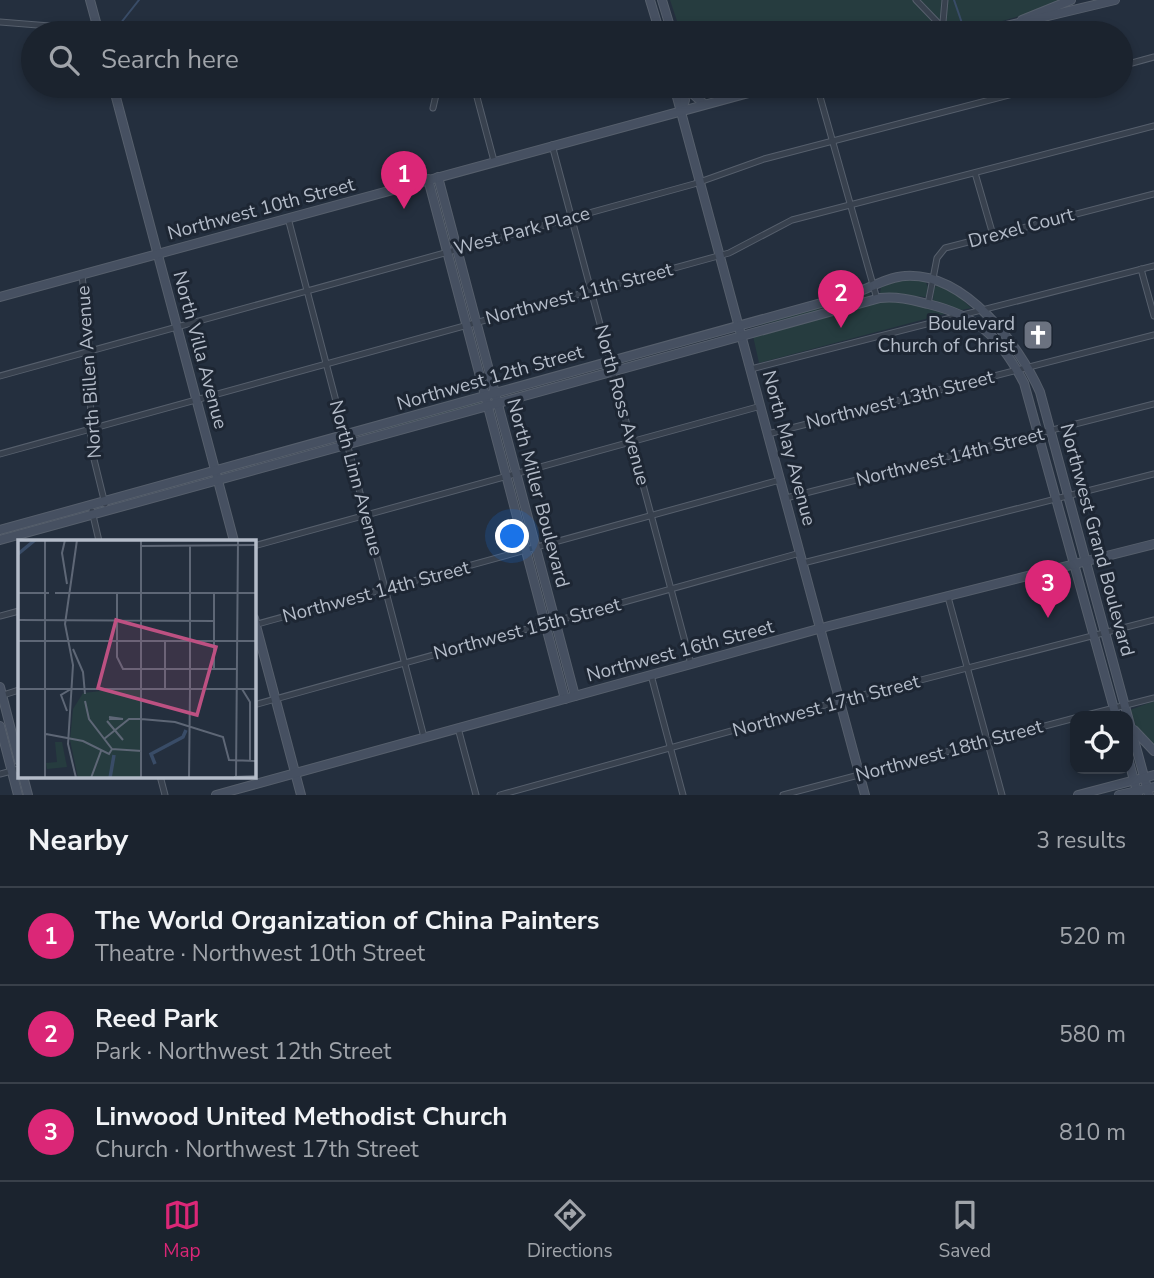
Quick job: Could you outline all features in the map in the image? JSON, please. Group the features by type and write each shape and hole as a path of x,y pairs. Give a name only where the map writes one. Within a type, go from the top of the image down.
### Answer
{"street":[{"path":"90,0 95,21"},
{"path":"650,0 656,21"},
{"path":"662,0 668,21"},
{"path":"916,0 934,21"},
{"path":"943,21 945,0"},
{"path":"1019,21 1071,0"},
{"path":"1023,21 1115,0"},
{"path":"0,22 21,24"},
{"path":"1133,62 1154,57"},
{"name":"North Villa Avenue","path":"116,98 234,540"},
{"path":"433,108 435,98"},
{"path":"477,98 494,162"},
{"name":"North May Avenue","path":"678,98 865,795"},
{"name":"North May Avenue","path":"682,110 685,98"},
{"path":"697,98 704,104"},
{"name":"Northwest 10th Street","path":"0,298 727,98"},
{"path":"820,98 877,299"},
{"name":"West Park Place","path":"0,376 572,218 700,181 764,159 997,98"},
{"name":"Northwest 11th Street","path":"0,454 720,255 745,246 785,222 1154,126"},
{"name":"North Ross Avenue","path":"552,145 691,664"},
{"path":"975,173 993,235"},
{"name":"North Miller Boulevard","path":"438,177 575,696"},
{"name":"North Miller Boulevard","path":"428,179 565,699"},
{"name":"Drexel Court","path":"928,304 942,250 1154,194"},
{"name":"North Linn Avenue","path":"288,218 424,737"},
{"name":"Northwest 12th Street","path":"751,369 1154,266"},
{"path":"1141,269 1154,316"},
{"name":"North Billen Avenue","path":"82,275 90,351 90,429 107,510"},
{"name":"Northwest 12th Street","path":"346,439 487,405 496,398 610,360 874,287 906,275 933,280 951,287 980,310"},
{"name":"Northwest 12th Street","path":"0,540 485,396 496,398 613,371 877,299 896,298 964,314"},
{"path":"980,310 983,327"},
{"name":"Northwest Grand Boulevard","path":"980,310 1006,334 1029,367 1040,392 1126,711"},
{"path":"964,314 983,327 1017,370 1030,397 1115,711"},
{"name":"Northwest 13th Street","path":"768,434 1154,335"},
{"name":"Northwest 14th Street","path":"786,498 1154,404"},
{"path":"256,546 761,406"},
{"path":"803,563 1154,474"},
{"name":"Northwest 12th Street","path":"0,530 104,501 216,475"},
{"name":"Northwest 14th Street","path":"256,622 781,480"},
{"path":"90,505 99,540"},
{"name":"Northwest 16th Street","path":"216,795 821,629 1154,544"},
{"name":"Northwest 15th Street","path":"256,704 800,553"},
{"path":"948,597 1002,795"},
{"path":"0,617 18,611"},
{"name":"Northwest 17th Street","path":"500,795 840,701 1154,620"},
{"path":"256,630 301,795"},
{"path":"650,676 683,795"},
{"path":"1,693 18,757"},
{"path":"1117,711 1154,698"},
{"name":"Northwest 18th Street","path":"783,795 1070,719"},
{"path":"0,726 16,770 18,795"},
{"path":"1133,727 1154,751"},
{"path":"458,728 476,795"},
{"name":"Northwest Grand Boulevard","path":"1133,737 1150,790"},
{"path":"0,775 16,770"},
{"path":"1132,774 1137,793"},
{"path":"1078,795 1154,775"},
{"path":"24,778 28,795"},
{"path":"161,778 165,795"},
{"path":"1119,795 1150,790"}],"green space":[{"path":"670,0 1059,0 1002,21 677,21"},
{"path":"904,279 925,281 928,287 926,297 880,293 881,287"},
{"path":"938,285 952,290 971,308 962,310 933,301 934,288"},
{"path":"869,292 871,298 749,328"},
{"path":"882,301 903,301 948,313 759,363 753,336"},
{"path":"483,401 481,404 350,438 350,436"},
{"path":"1154,701 1154,749 1138,732 1133,711 1130,710"}],"waterway":[{"path":"122,21 139,0"},
{"path":"954,0 961,21"}],"place":[{"name":"The World Organization of China Painters","path":"404,209"},
{"name":"Reed Park","path":"841,328"},
{"name":"Boulevard Church of Christ","path":"1038,335"},
{"name":"Linwood United Methodist Church","path":"1048,618"}]}
